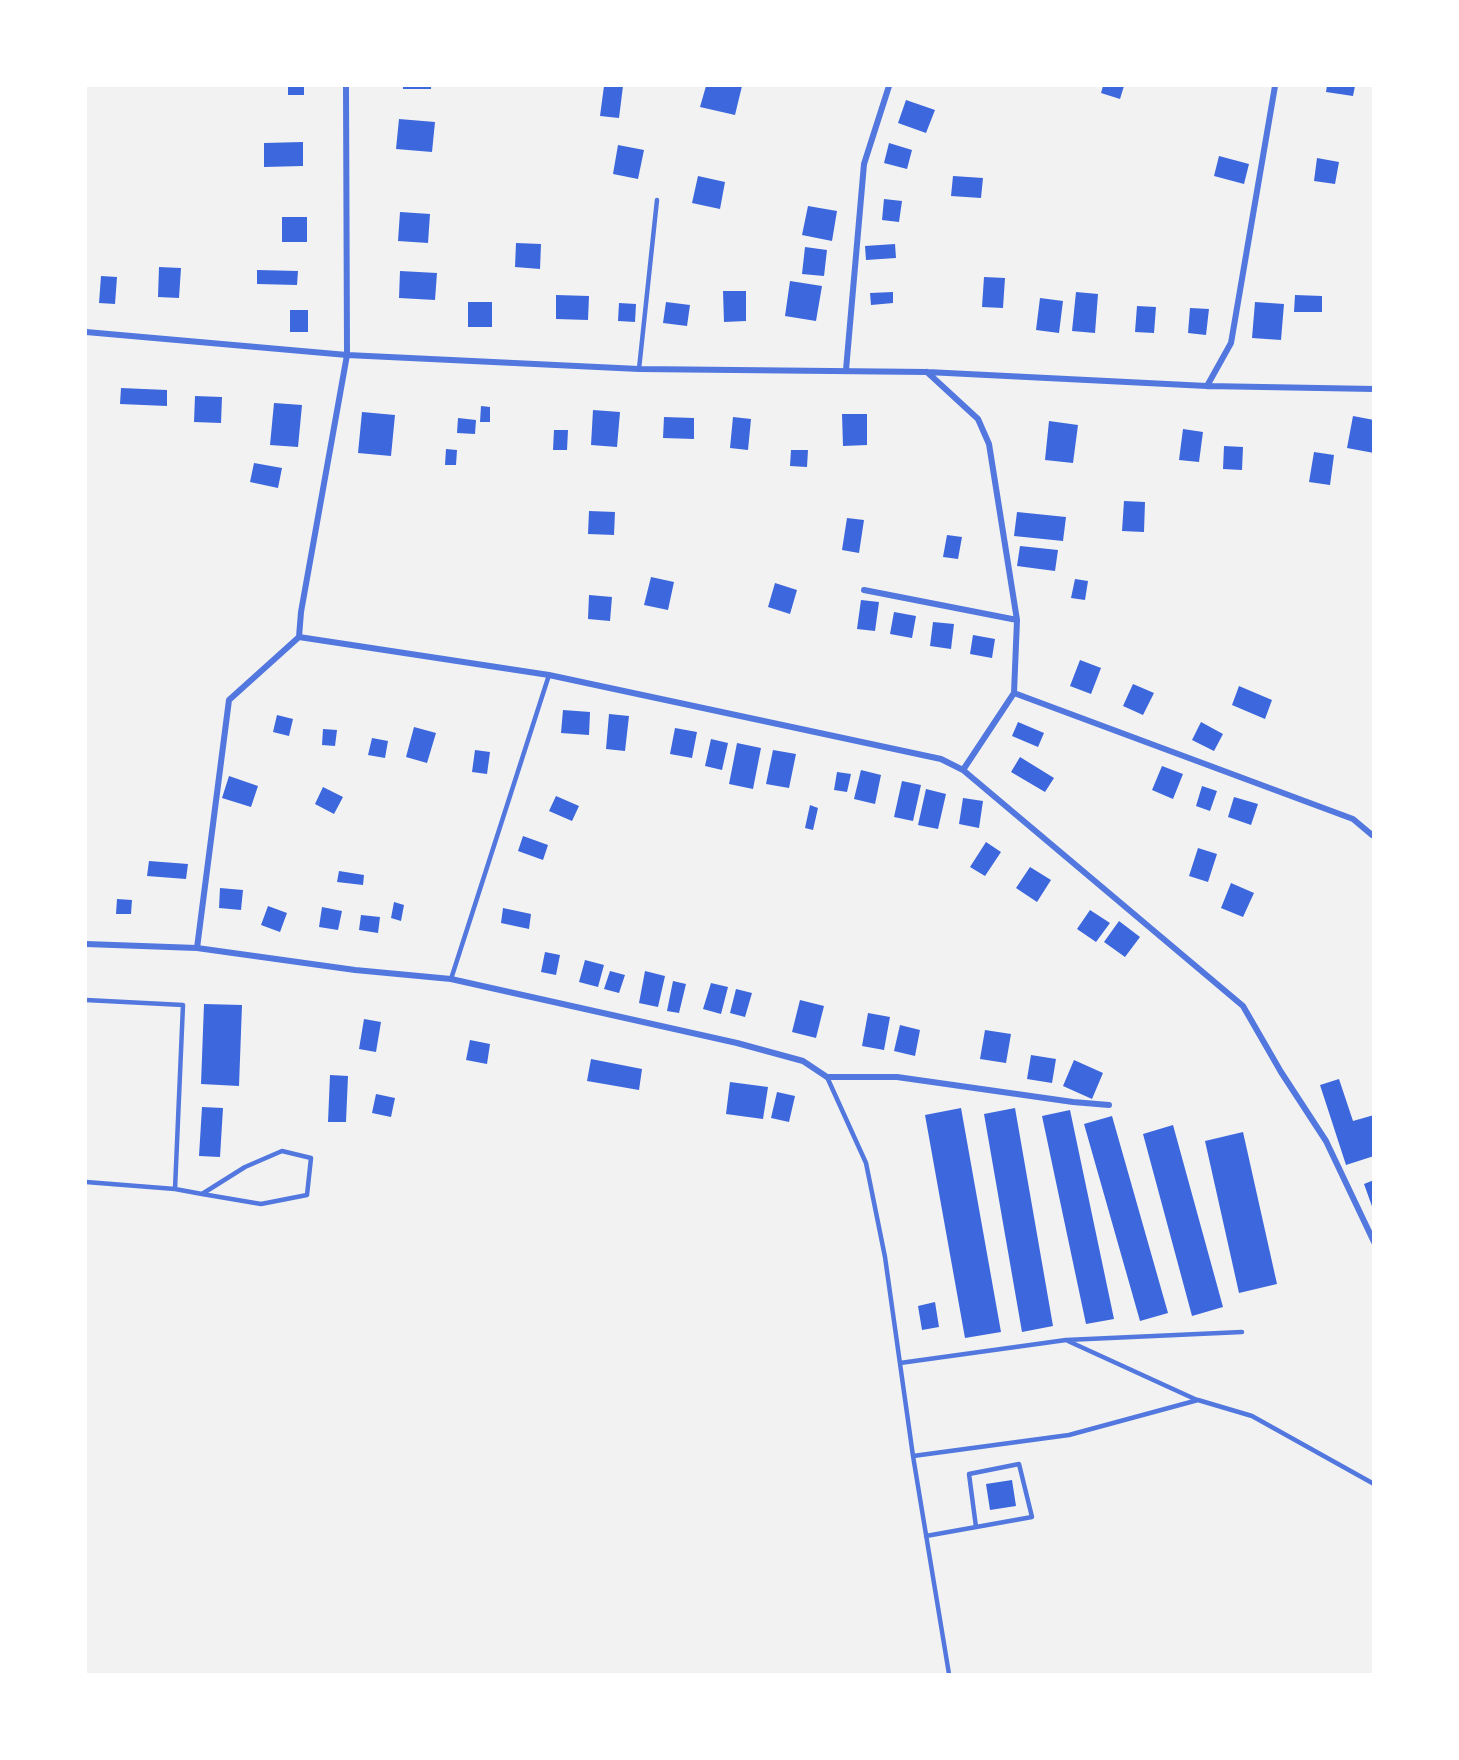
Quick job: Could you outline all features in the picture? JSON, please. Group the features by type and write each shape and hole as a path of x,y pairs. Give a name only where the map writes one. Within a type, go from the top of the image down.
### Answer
{"street":[{"path":"196,948 229,700 299,637 303,601 347,355 346,86"},
{"path":"846,370 864,164 889,86"},
{"path":"1207,386 1231,343 1275,86"},
{"path":"86,332 347,355 639,369 927,372 1207,386 1374,389"},
{"path":"927,372 978,419 989,444 1017,620 1014,693 963,770"},
{"path":"864,590 1017,620"},
{"path":"299,637 549,675 941,759 963,770 1243,1006 1281,1072 1326,1141 1374,1242"},
{"path":"1014,693 1353,819 1372,835"},
{"path":"86,944 196,948 355,970 451,980 803,1061 827,1077 897,1077 1109,1105"}],"lane":[{"path":"639,369 657,200"},
{"path":"451,980 549,675"},
{"path":"86,999 183,1005 175,1189"},
{"path":"827,1077 866,1163 885,1257 913,1456 949,1674"},
{"path":"86,1182 175,1189 202,1194 261,1204 307,1195 311,1158 282,1151 245,1167 202,1194"},
{"path":"900,1363 1066,1340 1242,1332"},
{"path":"1066,1340 1198,1400 1252,1416 1374,1484"},
{"path":"913,1456 1069,1435 1198,1400"},
{"path":"926,1536 976,1527 1032,1516 1019,1464 969,1474 976,1527"}],"building":[{"path":"288,86 304,86 304,95 288,95"},
{"path":"403,86 431,86 431,89 403,89"},
{"path":"604,86 623,86 619,118 600,116"},
{"path":"706,86 742,86 735,115 700,107"},
{"path":"1103,86 1124,86 1120,99 1101,93"},
{"path":"1327,86 1355,86 1353,96 1326,92"},
{"path":"906,100 935,110 926,133 898,123"},
{"path":"399,119 435,122 432,152 396,149"},
{"path":"303,142 303,166 264,167 264,143"},
{"path":"889,143 912,150 907,169 884,163"},
{"path":"618,145 644,150 638,179 613,174"},
{"path":"1219,156 1249,164 1244,184 1214,176"},
{"path":"1317,158 1339,162 1335,184 1314,181"},
{"path":"698,176 725,182 720,209 692,203"},
{"path":"953,176 983,178 981,198 951,196"},
{"path":"884,199 902,201 899,222 882,220"},
{"path":"808,206 837,211 832,241 802,235"},
{"path":"400,212 430,214 428,243 398,241"},
{"path":"282,217 307,217 307,242 282,242"},
{"path":"516,243 541,244 540,269 515,267"},
{"path":"895,244 896,258 866,260 865,246"},
{"path":"805,247 827,250 824,276 802,274"},
{"path":"159,267 181,268 179,298 158,297"},
{"path":"257,270 298,271 297,285 257,284"},
{"path":"400,271 437,273 435,300 399,298"},
{"path":"101,276 117,277 115,304 99,303"},
{"path":"984,277 1005,278 1003,308 982,307"},
{"path":"790,281 822,286 816,321 785,316"},
{"path":"723,291 746,291 746,321 724,322"},
{"path":"893,292 893,303 871,305 870,293"},
{"path":"1076,292 1098,294 1095,333 1072,331"},
{"path":"556,295 589,296 588,320 556,319"},
{"path":"1295,295 1322,296 1322,312 1294,312"},
{"path":"1040,298 1063,301 1059,333 1036,330"},
{"path":"468,302 492,302 492,327 468,327"},
{"path":"666,302 690,305 687,326 663,323"},
{"path":"1255,302 1284,304 1281,340 1252,338"},
{"path":"619,303 636,304 635,322 618,321"},
{"path":"1137,306 1156,307 1154,333 1135,332"},
{"path":"1190,308 1209,309 1206,335 1188,333"},
{"path":"290,310 308,310 308,332 290,332"},
{"path":"121,388 167,390 167,406 120,404"},
{"path":"195,396 222,397 221,423 194,422"},
{"path":"274,403 302,405 298,447 270,445"},
{"path":"481,406 490,407 490,422 480,422"},
{"path":"593,410 620,412 617,447 591,445"},
{"path":"362,412 395,415 391,456 358,453"},
{"path":"842,414 867,414 867,445 843,446"},
{"path":"1353,416 1374,420 1374,453 1347,448"},
{"path":"664,417 694,418 694,439 663,438"},
{"path":"733,417 751,419 748,450 730,448"},
{"path":"458,418 476,420 475,434 457,433"},
{"path":"1049,421 1078,425 1073,463 1045,460"},
{"path":"1183,429 1203,432 1199,462 1179,460"},
{"path":"554,430 568,430 567,450 553,450"},
{"path":"1224,446 1243,447 1242,470 1223,469"},
{"path":"446,449 457,450 456,465 445,465"},
{"path":"791,450 808,450 807,467 790,466"},
{"path":"1314,452 1334,455 1330,485 1309,482"},
{"path":"254,463 282,468 278,488 250,482"},
{"path":"1124,501 1145,502 1144,532 1122,531"},
{"path":"589,511 615,512 614,535 588,534"},
{"path":"1017,512 1066,517 1063,541 1014,536"},
{"path":"847,518 864,520 859,553 842,550"},
{"path":"947,535 962,537 958,559 943,557"},
{"path":"1020,546 1058,550 1055,571 1017,566"},
{"path":"651,577 674,582 668,610 644,605"},
{"path":"1075,579 1088,581 1085,600 1071,598"},
{"path":"775,583 797,590 790,614 768,607"},
{"path":"589,595 612,597 610,621 588,619"},
{"path":"861,600 879,602 875,631 857,629"},
{"path":"894,612 916,616 912,638 890,634"},
{"path":"933,622 954,624 951,649 930,646"},
{"path":"973,635 995,639 992,658 970,654"},
{"path":"1080,660 1101,668 1091,694 1070,686"},
{"path":"1133,684 1154,693 1143,715 1123,706"},
{"path":"1239,686 1272,700 1265,719 1232,705"},
{"path":"563,710 590,712 589,735 561,733"},
{"path":"609,714 629,716 625,751 606,749"},
{"path":"277,715 293,719 289,736 273,732"},
{"path":"1018,722 1044,733 1038,747 1012,736"},
{"path":"1201,722 1223,734 1214,751 1192,740"},
{"path":"414,727 436,733 427,763 406,757"},
{"path":"675,728 697,732 692,758 670,754"},
{"path":"323,729 337,730 335,746 322,745"},
{"path":"372,738 388,741 385,758 368,755"},
{"path":"711,739 728,743 722,770 705,766"},
{"path":"737,743 761,748 753,789 729,784"},
{"path":"475,750 490,752 487,774 472,772"},
{"path":"773,750 796,754 789,788 766,784"},
{"path":"1020,757 1054,778 1045,792 1011,772"},
{"path":"1162,766 1183,774 1173,799 1152,790"},
{"path":"861,770 881,775 875,804 854,799"},
{"path":"837,772 851,774 847,792 834,790"},
{"path":"229,776 258,786 251,807 222,798"},
{"path":"902,781 921,785 913,821 894,817"},
{"path":"1202,786 1217,791 1210,811 1196,806"},
{"path":"323,787 343,797 334,814 315,804"},
{"path":"926,789 946,794 938,829 918,825"},
{"path":"556,796 579,806 572,821 549,811"},
{"path":"1234,797 1258,804 1251,825 1228,817"},
{"path":"963,798 983,801 979,828 959,824"},
{"path":"810,805 818,808 813,830 805,828"},
{"path":"523,836 548,845 543,860 518,851"},
{"path":"986,842 1001,852 985,876 970,867"},
{"path":"1198,848 1217,854 1208,882 1189,876"},
{"path":"149,861 188,864 186,879 147,876"},
{"path":"1030,867 1051,880 1037,902 1016,888"},
{"path":"339,871 364,875 363,885 337,882"},
{"path":"1231,883 1254,893 1243,917 1221,908"},
{"path":"220,888 243,890 241,910 219,908"},
{"path":"117,899 132,900 131,914 116,914"},
{"path":"394,902 404,905 401,921 391,918"},
{"path":"268,906 287,913 280,932 261,925"},
{"path":"322,907 342,911 338,930 319,927"},
{"path":"503,908 531,914 529,929 501,923"},
{"path":"1090,910 1110,923 1096,942 1077,929"},
{"path":"361,915 380,917 378,933 359,930"},
{"path":"1119,921 1140,937 1125,957 1104,942"},
{"path":"545,952 560,955 556,975 541,972"},
{"path":"585,960 604,965 598,987 579,982"},
{"path":"610,971 625,975 619,993 604,989"},
{"path":"645,971 665,976 658,1007 639,1003"},
{"path":"673,981 686,984 679,1013 667,1011"},
{"path":"711,983 728,987 721,1014 703,1009"},
{"path":"736,989 752,993 745,1017 730,1013"},
{"path":"800,1000 824,1006 816,1038 792,1032"},
{"path":"204,1004 242,1005 239,1086 201,1084"},
{"path":"868,1013 890,1017 884,1050 862,1046"},
{"path":"364,1019 381,1022 376,1052 359,1049"},
{"path":"900,1025 920,1030 915,1056 894,1051"},
{"path":"985,1030 1011,1034 1006,1063 980,1059"},
{"path":"470,1040 490,1044 487,1064 466,1060"},
{"path":"1031,1055 1056,1059 1052,1083 1027,1079"},
{"path":"591,1059 642,1069 639,1090 587,1081"},
{"path":"1074,1060 1103,1073 1092,1099 1063,1086"},
{"path":"330,1075 348,1076 346,1122 328,1122"},
{"path":"1339,1079 1353,1121 1374,1115 1374,1156 1346,1165 1320,1085"},
{"path":"730,1082 768,1087 763,1119 726,1114"},
{"path":"777,1092 795,1096 789,1122 771,1118"},
{"path":"376,1094 395,1098 391,1117 372,1113"},
{"path":"202,1107 223,1108 220,1157 199,1156"},
{"path":"961,1108 1001,1332 965,1338 925,1115"},
{"path":"1015,1108 1053,1326 1022,1332 984,1114"},
{"path":"1070,1110 1114,1319 1086,1324 1042,1116"},
{"path":"1112,1116 1168,1313 1140,1321 1084,1124"},
{"path":"1173,1125 1223,1307 1192,1316 1143,1134"},
{"path":"1243,1132 1277,1284 1239,1293 1205,1141"},
{"path":"1374,1180 1374,1209 1373,1209 1364,1184"},
{"path":"935,1302 939,1327 922,1330 918,1306"},
{"path":"1012,1480 1016,1506 990,1510 986,1484"}]}
